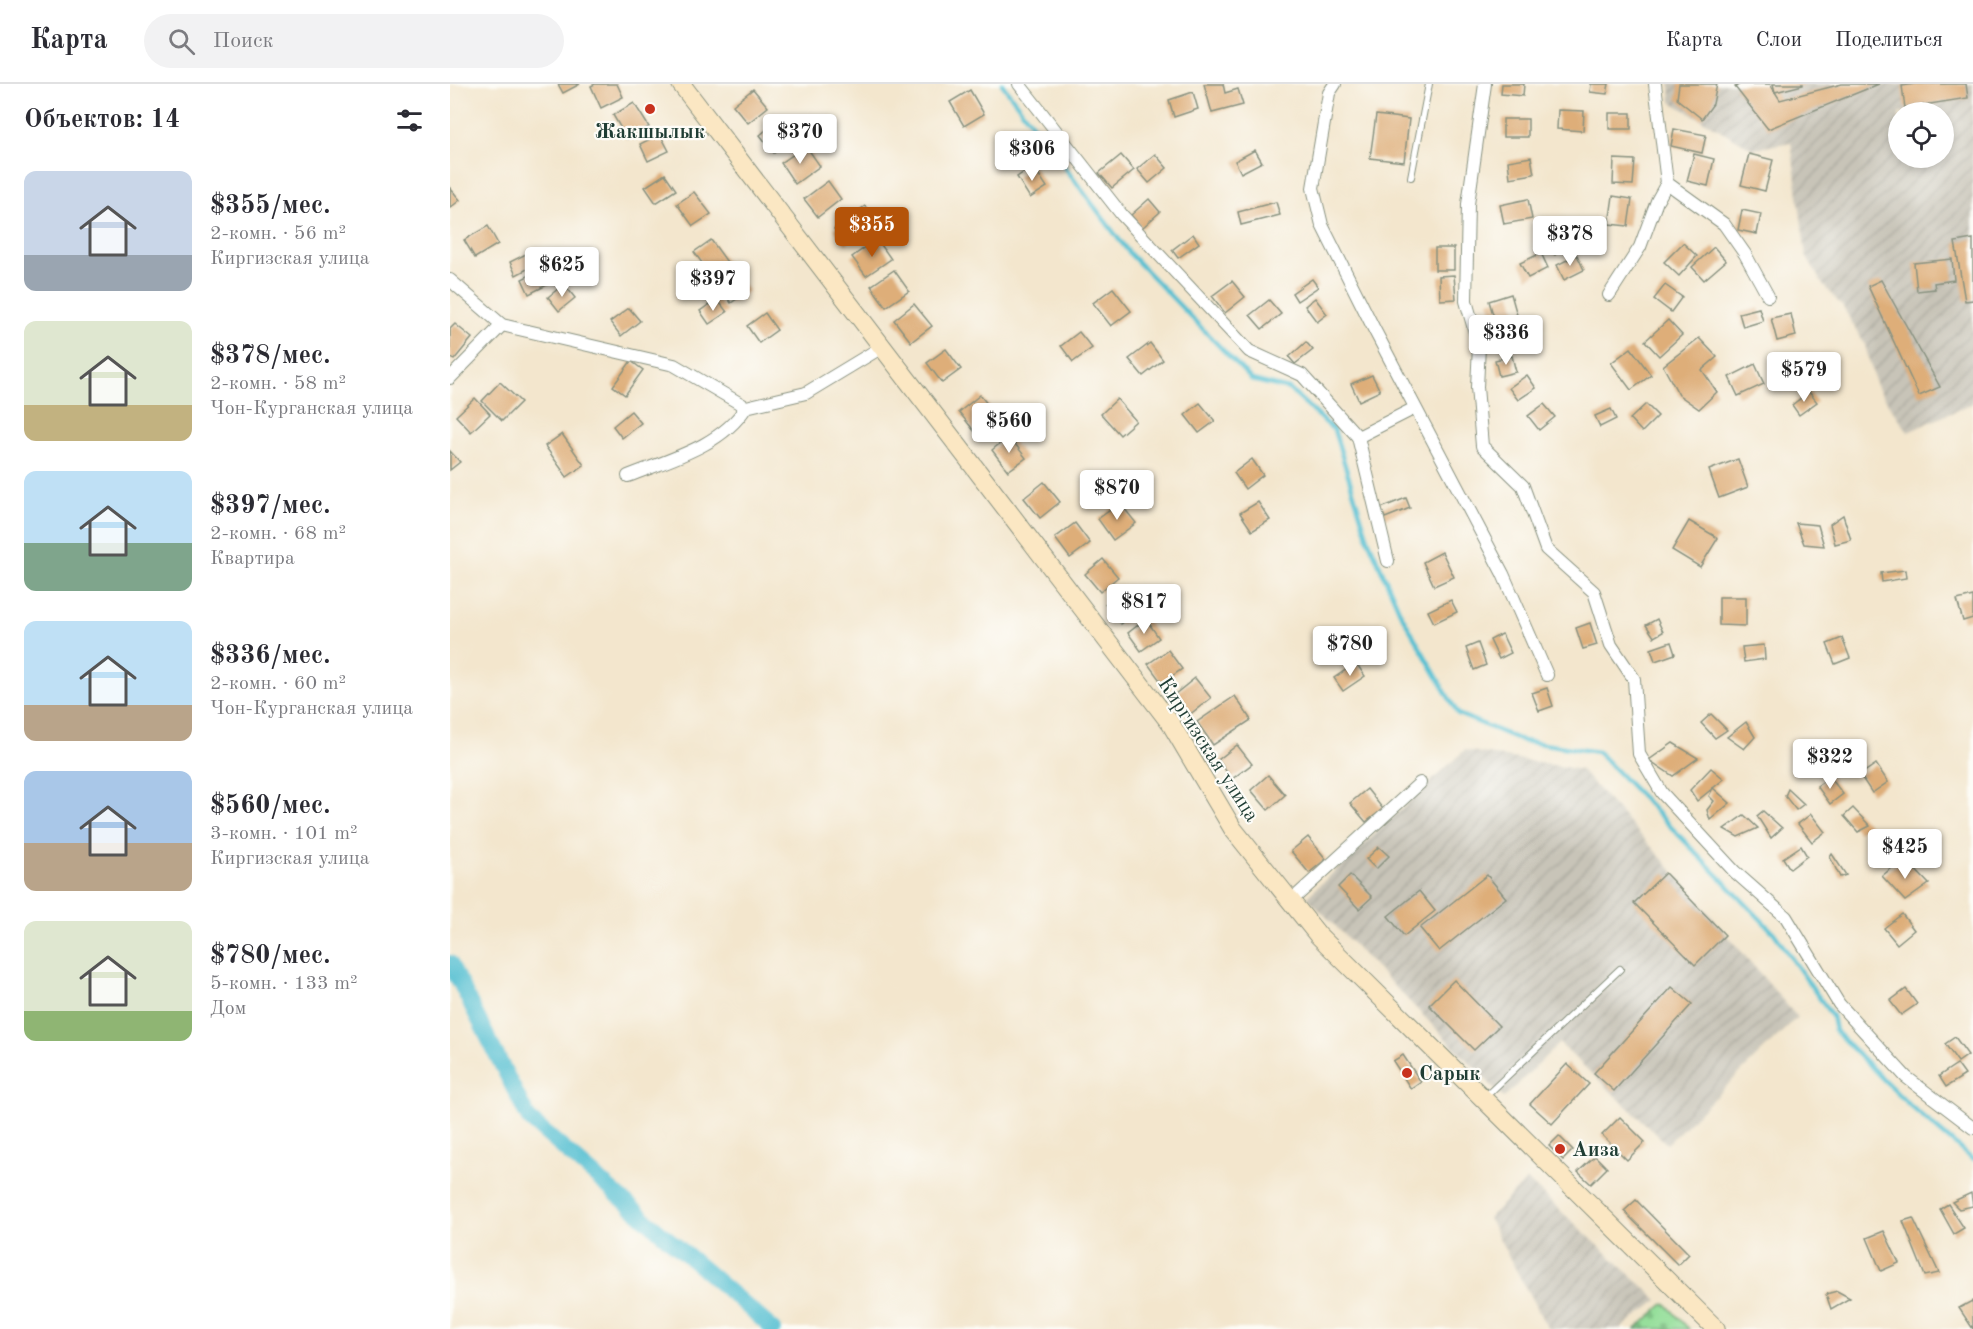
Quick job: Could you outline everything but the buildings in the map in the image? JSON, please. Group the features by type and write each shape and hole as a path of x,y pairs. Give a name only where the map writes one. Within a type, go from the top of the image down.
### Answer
{"main road":[{"name":"Киргизская улица","path":"681,84 1171,724 1233,829 1318,935 1716,1329"}],"street":[{"path":"1019,84 1122,215 1250,351 1302,375 1358,437 1388,561"},
{"path":"1335,84 1329,93 1313,188 1322,225 1503,574 1547,675"},
{"path":"1485,84 1468,204 1466,301 1479,346 1477,387 1482,446 1523,486 1546,549 1594,592 1611,645 1634,679 1639,754 1662,793 1735,872 1786,917 1839,1004 1906,1077 1973,1128"},
{"path":"1610,295 1640,247 1657,201 1667,183 1655,84"},
{"path":"1667,183 1724,224 1745,254 1768,296"},
{"path":"450,280 502,325 674,366 746,407 806,393 882,347"},
{"path":"450,378 502,325"},
{"path":"628,476 701,447 739,418 746,407"},
{"path":"1358,437 1415,408"},
{"path":"1291,901 1420,783"}],"lane":[{"path":"1411,177 1429,84"},
{"path":"1483,1099 1620,969"}],"shaded area":[{"path":"1670,84 1973,84 1973,403 1908,432 1876,385 1865,345 1843,307 1823,285 1806,256 1791,142 1753,149 1671,102"},
{"path":"1465,750 1581,770 1666,863 1797,1017 1667,1144 1559,1043 1504,1098 1307,897"},
{"path":"1527,1180 1658,1300 1620,1329 1548,1329 1488,1218"}],"green space":[{"path":"1665,1303 1689,1329 1636,1329"}],"waterway":[{"path":"1002,84 1130,254 1252,380 1289,389 1334,430 1368,539 1400,612 1458,714 1523,741 1598,752 1774,933 1832,1016 1835,1031 1907,1103 1973,1160"},
{"path":"450,963 529,1119 773,1329"}],"place":[{"name":"Жакшылык","path":"650,109"},
{"name":"Сарык","path":"1407,1073"},
{"name":"Аиза","path":"1560,1149"}]}
